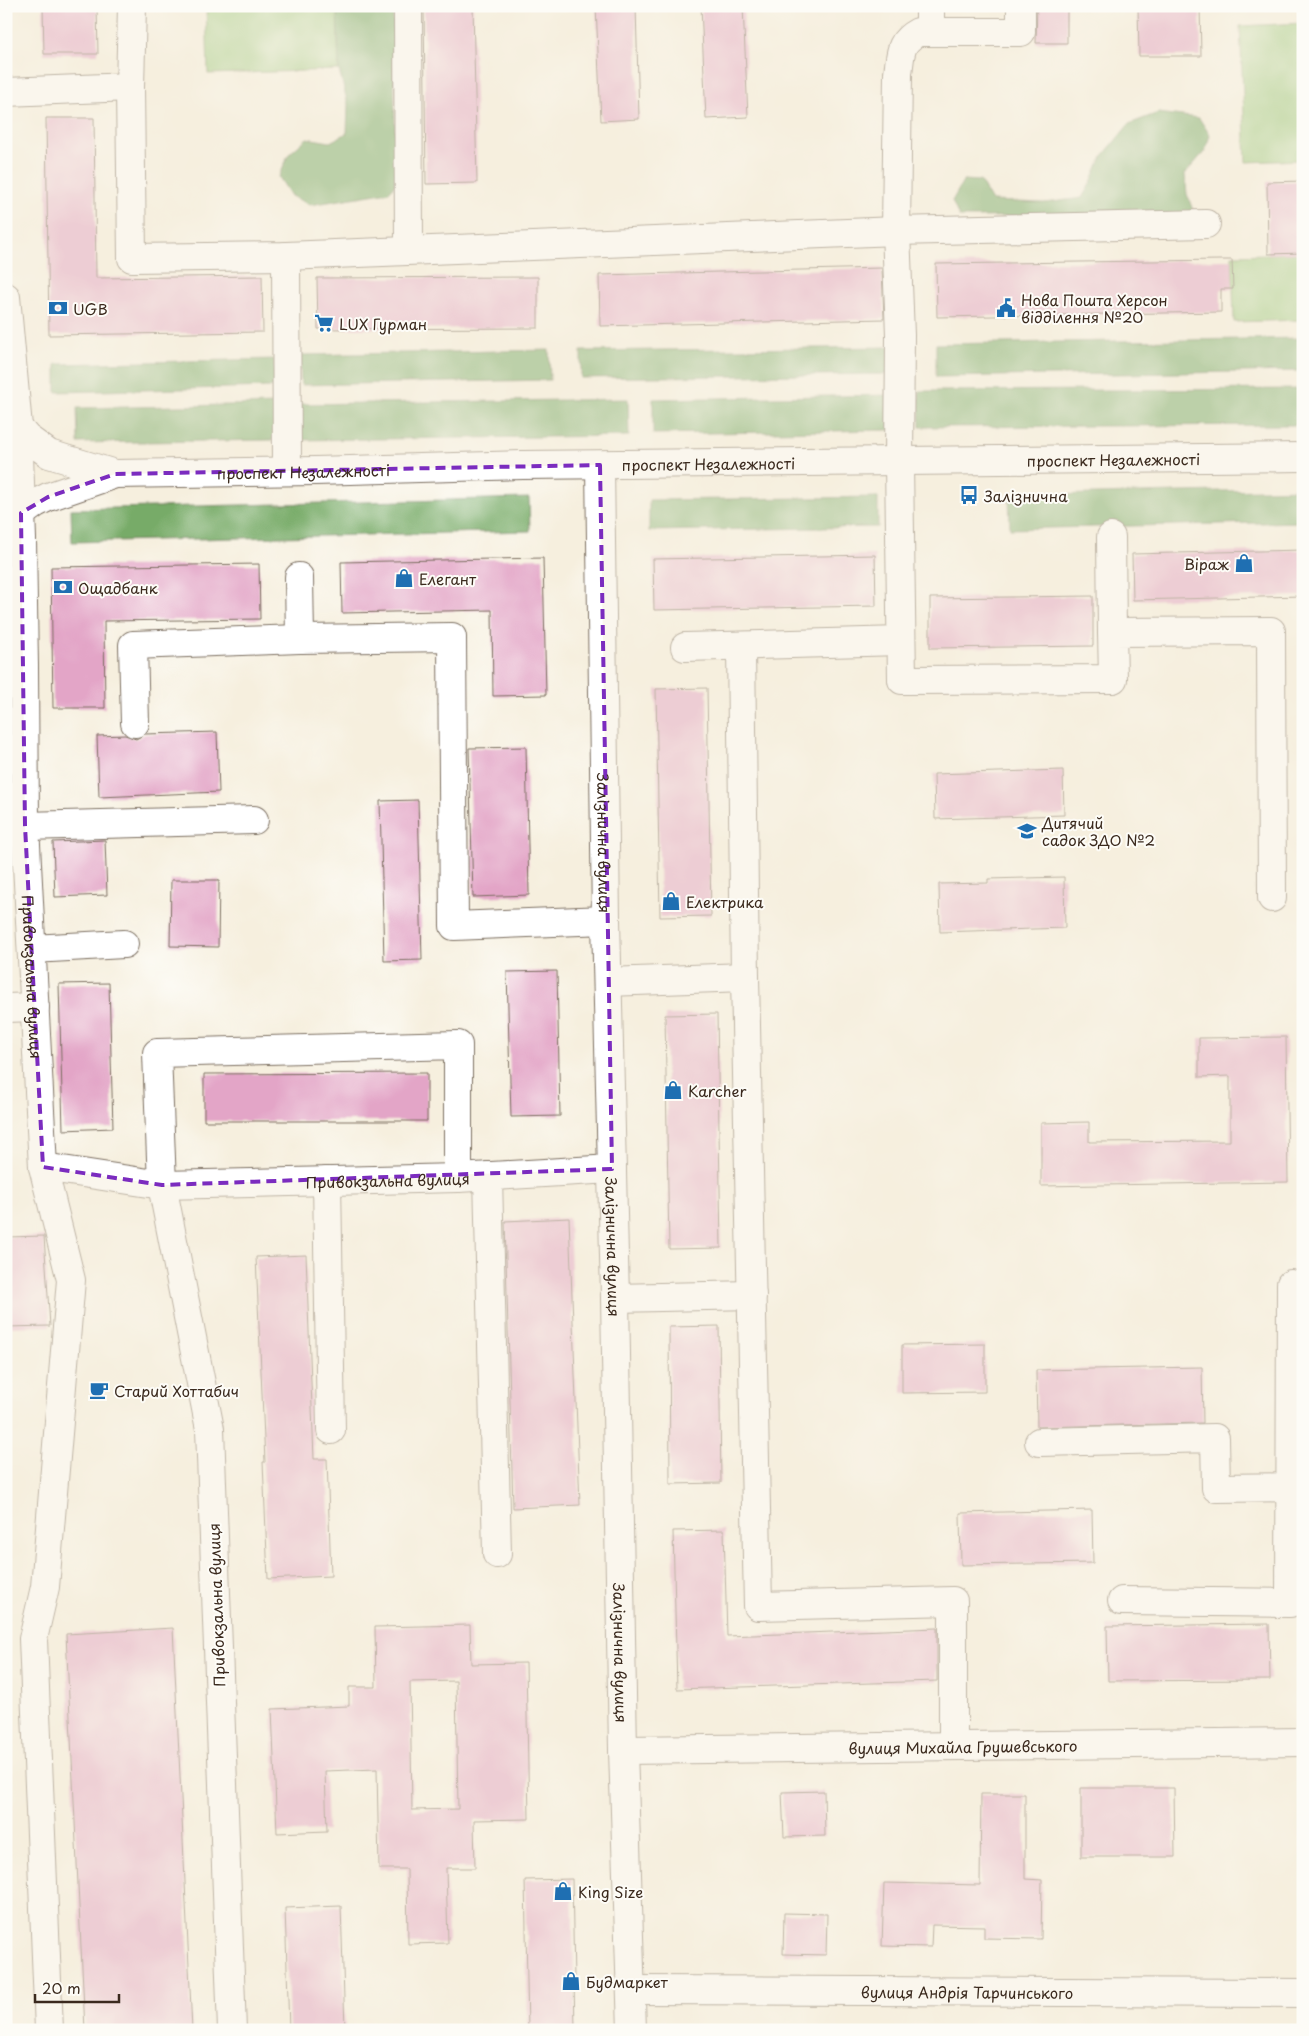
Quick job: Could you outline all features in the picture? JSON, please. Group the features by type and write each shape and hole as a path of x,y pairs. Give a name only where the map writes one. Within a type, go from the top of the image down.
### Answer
{"street":[{"path":"132,6 130,87 132,258 286,256 896,231 1206,224"},
{"path":"408,6 409,250"},
{"path":"1021,6 1021,32 930,19 918,32 909,37 901,51 898,73 896,231 900,335 899,462 902,680 1113,678 1111,537"},
{"path":"6,92 130,87"},
{"path":"286,256 287,471"},
{"name":"Привокзальна вулиця","path":"6,297 12,421 14,519 24,667 25,826 44,1167 162,1186 458,1178 612,1169"},
{"name":"проспект Незалежності","path":"12,421 27,438 49,454 115,474 600,465 1303,457"},
{"name":"Залізнична вулиця","path":"600,465 606,920 623,1750 632,2030"},
{"name":"проспект Незалежності","path":"14,519 48,497 115,474"},
{"path":"299,577 300,639"},
{"path":"6,624 24,667"},
{"path":"1112,632 1271,631 1272,898"},
{"path":"135,723 133,645 300,639 452,637 454,926 606,920"},
{"path":"685,647 901,640"},
{"path":"741,646 745,977 758,1606 953,1601 953,1746"},
{"path":"25,826 254,820"},
{"path":"32,949 124,944"},
{"path":"608,982 745,977"},
{"path":"6,1008 35,1007"},
{"path":"162,1186 157,1053 293,1049 458,1045 458,1178"},
{"path":"44,1167 71,1280 45,1587 33,1639 49,2030"},
{"path":"488,1176 497,1554"},
{"path":"327,1181 331,1430"},
{"name":"Привокзальна вулиця","path":"162,1186 210,1429 232,2030"},
{"path":"1122,1601 1290,1603 1297,1487 1291,1284"},
{"path":"615,1298 752,1295"},
{"path":"1040,1442 1215,1438 1216,1488 1297,1487"},
{"name":"вулиця Михайла Грушевського","path":"623,1750 1303,1742"},
{"name":"вулиця Андрія Тарчинського","path":"631,1990 1303,1993"}],"highlighted area":[{"path":"600,465 612,1169 162,1185 43,1167 25,826 21,513 48,497 115,474"}],"green space":[{"path":"206,6 337,6 339,70 208,74"},
{"path":"337,6 393,6 396,184 389,192 310,205 291,196 279,177 288,155 307,138 330,142 347,133 348,104 339,70"},
{"path":"1303,23 1303,160 1246,162 1240,26"},
{"path":"1158,113 1199,118 1210,135 1205,151 1185,174 1187,194 1195,216 959,217 952,201 964,180 980,181 992,201 1044,203 1082,198 1102,157 1129,124"},
{"path":"1303,253 1303,320 1234,322 1232,255"},
{"path":"1303,338 1303,371 936,377 936,344"},
{"path":"889,347 889,374 581,378 581,351"},
{"path":"549,350 550,380 301,385 300,355"},
{"path":"274,359 275,387 56,392 56,364"},
{"path":"1303,389 1303,425 920,427 919,391"},
{"path":"889,395 890,430 653,434 653,399"},
{"path":"628,399 629,436 299,440 299,404"},
{"path":"277,404 278,440 78,443 77,408"},
{"path":"1303,489 1303,522 1010,529 1009,496"},
{"path":"878,497 878,527 649,531 649,500"},
{"path":"529,498 530,531 72,542 71,509"}],"building":[{"path":"43,6 97,6 98,54 44,54"},
{"path":"424,6 473,6 477,183 426,184"},
{"path":"596,6 636,6 639,119 601,121"},
{"path":"701,6 743,6 748,117 706,119"},
{"path":"1037,6 1067,6 1067,43 1036,43"},
{"path":"1138,6 1200,6 1201,56 1139,56"},
{"path":"46,118 94,118 96,278 262,276 263,332 49,335"},
{"path":"1303,181 1303,253 1268,254 1267,182"},
{"path":"1232,260 1233,289 1221,289 1221,312 937,317 936,264"},
{"path":"882,268 884,319 600,326 599,275"},
{"path":"538,277 538,328 318,329 317,278"},
{"path":"1303,550 1303,596 1133,600 1132,554"},
{"path":"875,555 876,606 654,610 653,559"},
{"path":"543,558 546,695 493,696 492,610 342,613 341,562"},
{"path":"259,564 260,619 104,621 105,708 53,708 51,567"},
{"path":"1093,596 1093,646 930,648 930,598"},
{"path":"707,688 711,916 660,917 656,689"},
{"path":"217,732 219,792 99,797 97,736 125,735 136,739 145,734"},
{"path":"526,747 529,895 473,897 469,748"},
{"path":"1063,770 1064,815 935,819 934,774"},
{"path":"418,800 422,960 384,961 380,801"},
{"path":"105,840 107,895 55,897 53,842"},
{"path":"1064,877 1065,928 940,932 939,884 988,883 988,879"},
{"path":"171,880 219,880 218,947 170,946"},
{"path":"557,971 560,1116 511,1117 507,972"},
{"path":"109,983 113,1128 63,1130 59,984"},
{"path":"717,1014 721,1248 669,1249 665,1015"},
{"path":"1286,1037 1288,1182 1041,1186 1041,1123 1089,1122 1089,1142 1230,1141 1230,1076 1199,1077 1199,1038"},
{"path":"427,1073 427,1121 204,1121 204,1074"},
{"path":"569,1218 580,1505 513,1508 505,1221"},
{"path":"44,1236 50,1326 6,1327 6,1237"},
{"path":"306,1255 314,1459 327,1459 331,1576 268,1579 256,1257"},
{"path":"719,1326 721,1483 670,1484 669,1327"},
{"path":"985,1344 985,1392 902,1393 902,1345"},
{"path":"1202,1367 1203,1423 1037,1427 1036,1370"},
{"path":"1092,1510 1093,1563 961,1565 960,1513"},
{"path":"724,1530 727,1636 937,1628 937,1681 677,1689 673,1531"},
{"path":"1269,1624 1270,1680 1108,1681 1107,1626"},
{"path":"470,1625 471,1664 526,1663 529,1819 474,1820 475,1868 446,1868 448,1943 408,1944 407,1869 379,1869 377,1769 325,1771 327,1831 277,1833 272,1709 349,1706 349,1687 376,1687 375,1627","holes":["456,1681 458,1809 412,1810 410,1682"]},
{"path":"173,1628 192,2030 85,2030 66,1634"},
{"path":"1081,1788 1174,1788 1175,1857 1081,1857"},
{"path":"824,1791 825,1836 784,1837 782,1792"},
{"path":"981,1794 1025,1794 1025,1879 1042,1880 1041,1939 984,1938 984,1926 932,1925 931,1947 882,1946 884,1883 980,1885"},
{"path":"572,1879 575,2030 528,2030 525,1880"},
{"path":"341,1906 345,2030 289,2030 285,1908"},
{"path":"784,1913 827,1914 826,1955 783,1954"}],"place":[{"name":"UGB","path":"58,308"},
{"name":"Нова Пошта Херсон відділення №20","path":"1006,308"},
{"name":"LUX Гурман","path":"324,323"},
{"name":"Залізнична","path":"969,495"},
{"name":"Віраж","path":"1244,563"},
{"name":"Елегант","path":"404,578"},
{"name":"Ощадбанк","path":"63,587"},
{"name":"Дитячий садок ЗДО №2","path":"1027,831"},
{"name":"Електрика","path":"671,901"},
{"name":"Karcher","path":"673,1090"},
{"name":"Старий Хоттабич","path":"99,1390"},
{"name":"King Size","path":"563,1891"},
{"name":"Будмаркет","path":"571,1981"}]}
